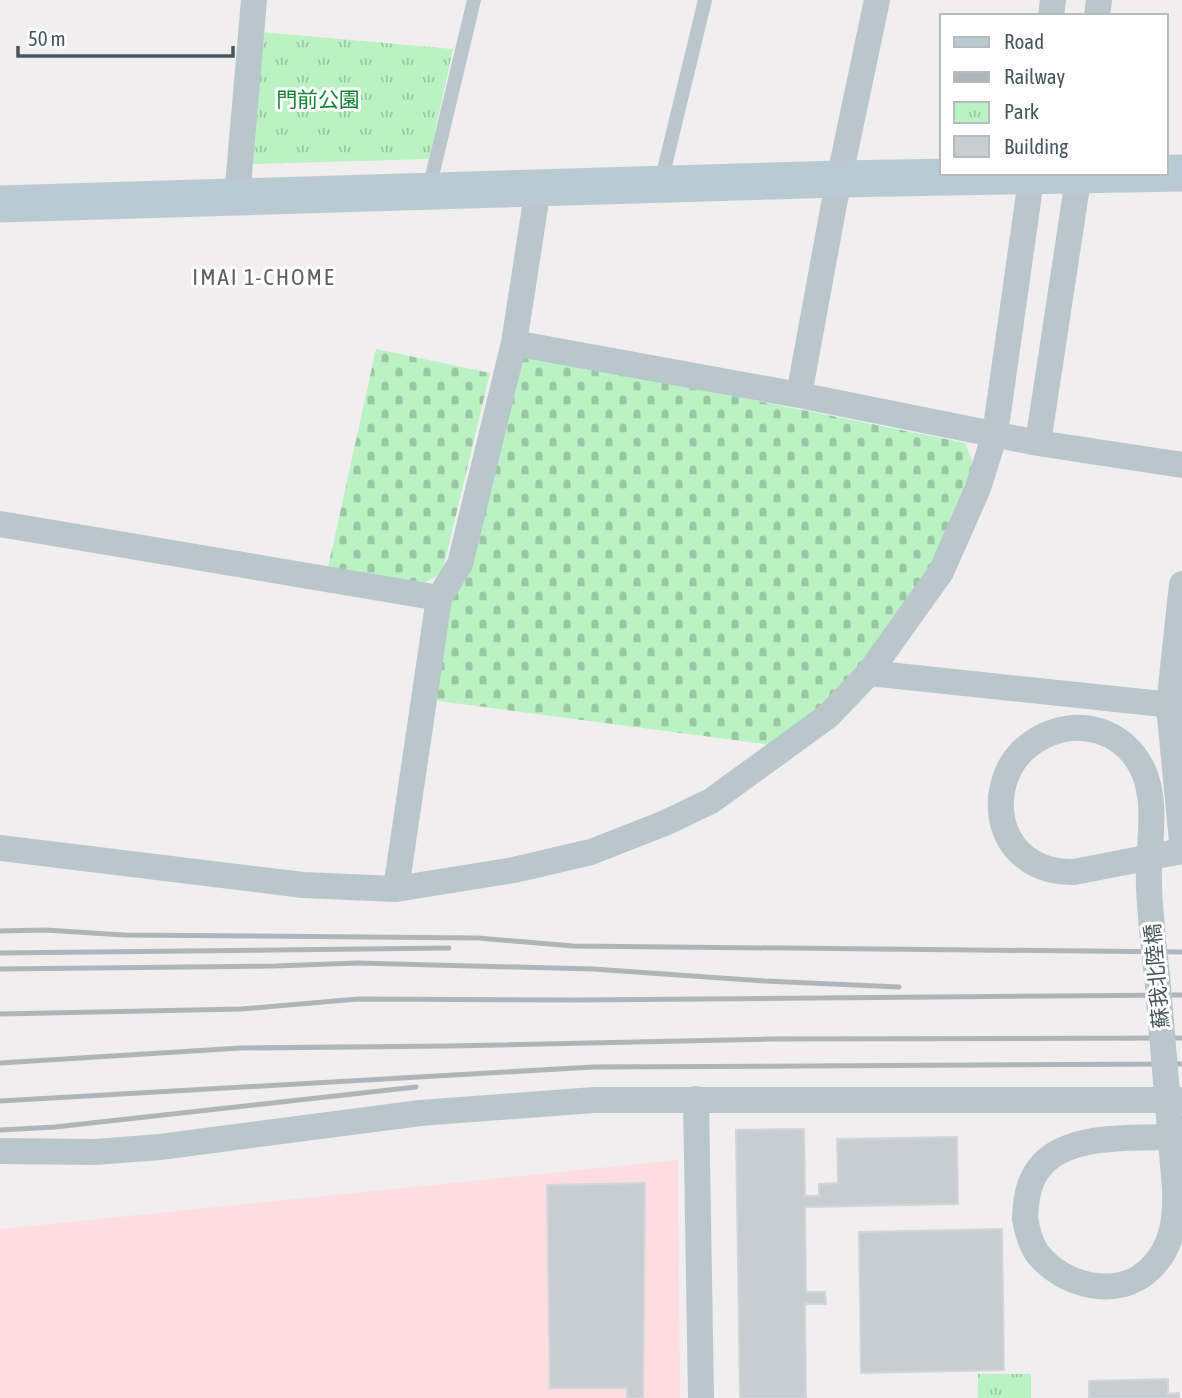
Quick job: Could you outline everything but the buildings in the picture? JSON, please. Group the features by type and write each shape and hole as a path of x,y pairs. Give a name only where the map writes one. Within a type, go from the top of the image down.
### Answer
{"street":[{"path":"237,198 254,0"},
{"path":"799,395 839,179 877,0"},
{"path":"0,204 1032,175 995,435 978,488 941,572 869,673 828,716 711,801 591,852 514,870 396,889 303,884 0,848"},
{"path":"1038,443 1079,175"},
{"path":"396,889 439,598 460,564 514,343 538,188"},
{"path":"514,343 799,395 1038,443 1182,465"},
{"path":"0,524 439,598"},
{"path":"1182,584 1176,706 1182,842"},
{"path":"869,673 1176,706"},
{"name":"蘇我北陸橋","path":"1182,852 1155,856 1142,859 1074,872 1059,872 1033,863 1011,843 1000,816 1003,782 1009,767 1019,754 1055,730 1081,727 1116,738 1142,767 1150,792 1151,820 1150,846 1150,859 1149,872 1149,885 1170,1124 1171,1137 1172,1150 1175,1189 1176,1215 1171,1237 1163,1254 1150,1270 1133,1280 1099,1287 1084,1284 1056,1271 1036,1252 1024,1218 1027,1194 1041,1166 1051,1157 1065,1149 1094,1142 1141,1138 1168,1137 1182,1137"},
{"path":"696,1098 701,1398"},
{"path":"0,1151 95,1153 420,1113 594,1100 1182,1100"}],"lane":[{"path":"429,190 474,0"},
{"path":"660,186 705,0"}],"shaded area":[{"path":"678,1160 680,1398 0,1398 0,1229"}],"green space":[{"name":"門前公園","path":"261,32 453,49 429,159 250,164"},
{"path":"376,349 490,373 442,573 422,584 328,568"},
{"path":"516,352 965,443 974,465 943,549 845,689 771,745 431,700 444,624"},
{"path":"978,1374 1031,1374 1031,1398 978,1398"}],"railway":[{"path":"0,931 45,930 124,935 478,938 573,946 1182,952"},
{"path":"0,953 449,948"},
{"path":"0,969 358,963 593,969 899,987"},
{"path":"0,1014 241,1009 358,999 1182,995"},
{"path":"0,1063 241,1048 770,1039 1182,1038"},
{"path":"0,1101 593,1067 1182,1064"},
{"path":"0,1130 55,1127 416,1087"}],"district":[{"name":"IMAI 1-CHOME","path":"264,277"}]}
